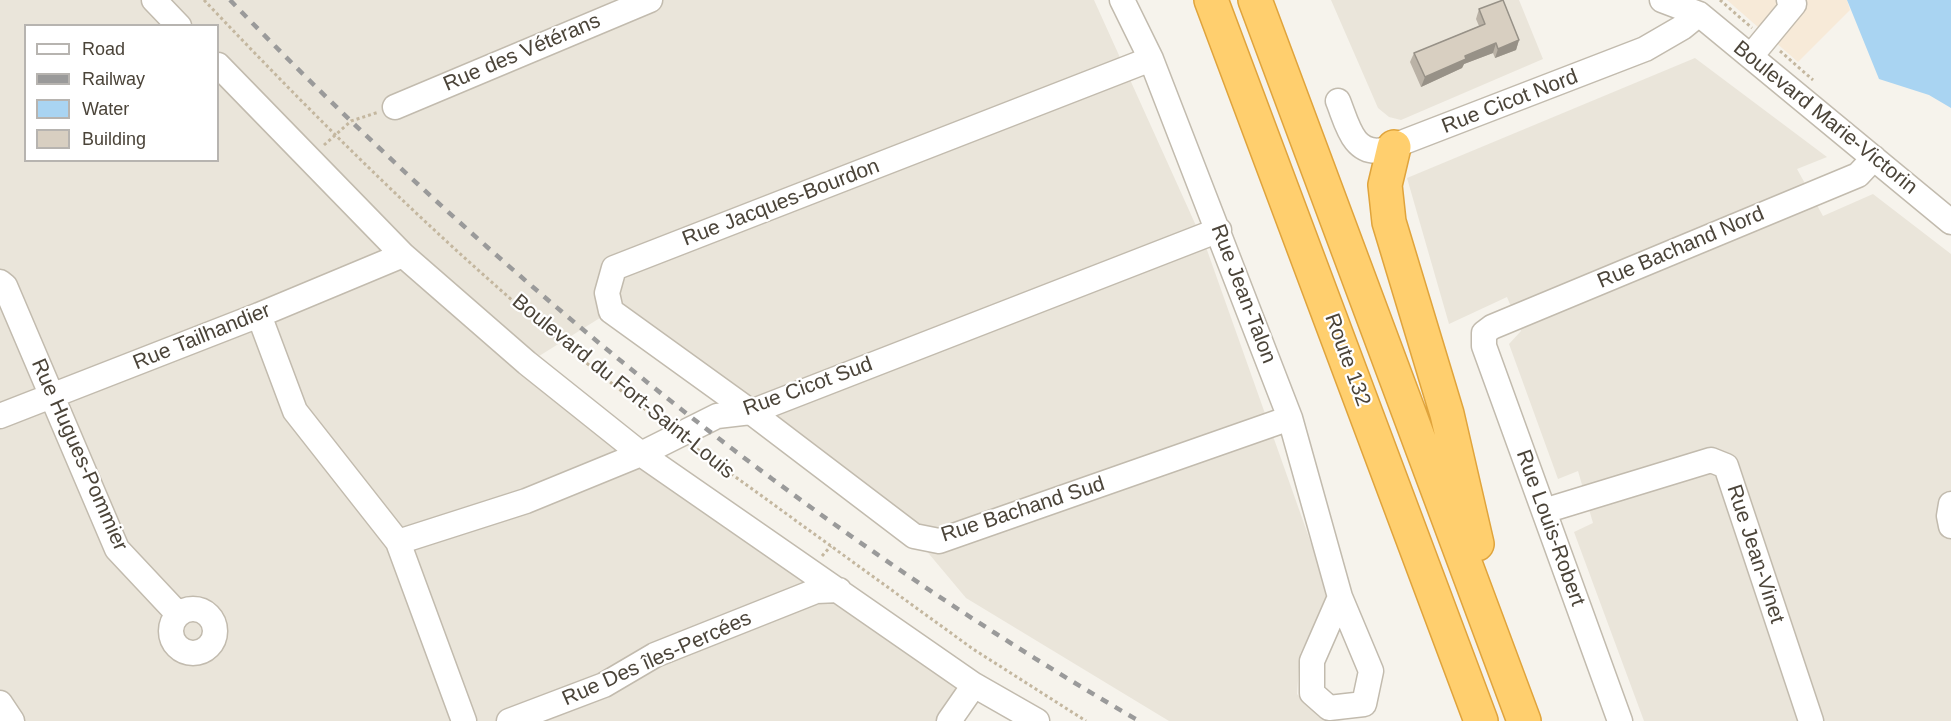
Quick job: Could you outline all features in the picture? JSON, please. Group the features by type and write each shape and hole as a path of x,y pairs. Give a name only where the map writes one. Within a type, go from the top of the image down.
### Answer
{"highway":[{"path":"1204,0 1225,34"},
{"name":"Route 132","path":"1212,0 1481,721"},
{"name":"Route 132","path":"1255,0 1524,721"},
{"path":"1394,147 1385,185 1389,222 1447,414 1506,671"}],"street":[{"path":"154,0 176,24"},
{"name":"Rue des Vétérans","path":"395,107 650,0"},
{"name":"Rue Jean-Talon","path":"1122,0 1151,60 1219,230 1290,418 1340,597"},
{"name":"Boulevard Marie-Victorin","path":"1662,0 1694,7 1951,222"},
{"path":"1750,56 1794,4 1789,0"},
{"name":"Rue Cicot Nord","path":"1338,101 1352,136 1362,147 1377,151 1394,147 1645,49 1683,27 1694,7"},
{"name":"Rue Jacques-Bourdon","path":"751,411 611,311 607,293 614,268 1151,60"},
{"name":"Boulevard du Fort-Saint-Louis","path":"219,66 403,255 527,363 641,454 974,685 1037,721"},
{"name":"Rue Bachand Nord","path":"1484,333 1492,327 1858,175 1874,158"},
{"name":"Rue Cicot Sud","path":"398,542 526,501 641,454 717,416 751,411 1219,230"},
{"name":"Rue Tailhandier","path":"0,416 259,315 403,255"},
{"name":"Rue Hugues-Pommier","path":"0,282 5,286 50,397 117,549 178,614"},
{"path":"259,315 295,411 398,542 464,721"},
{"name":"Rue Louis-Robert","path":"1484,333 1484,346 1620,721"},
{"name":"Rue Bachand Sud","path":"751,411 914,536 939,541 1290,418"},
{"name":"Rue Jean-Vinet","path":"1544,511 1711,460 1726,466 1811,721"},
{"path":"1951,504 1949,516 1951,526"},
{"name":"Rue Des îles-Percées","path":"509,721 604,685 655,655 816,591 839,590"},
{"path":"949,721 974,685"},
{"path":"0,703 12,721"}],"path":[{"name":"Boulevard du Fort-Saint-Louis","path":"204,0 334,136 426,224 558,339 678,435 973,650 1086,721"},
{"name":"Boulevard Marie-Victorin","path":"1720,0 1756,32"},
{"path":"309,158 351,121 395,107"}],"shaded area":[{"path":"0,0 1094,0 1207,250 1329,594 1300,654 1297,694 1319,717 1345,721 1169,721 966,598 914,536 611,311 528,363 974,685 949,721 0,721"},
{"path":"1331,0 1519,0 1543,59 1401,120 1389,117 1378,108"},
{"path":"1727,0 1847,0 1850,10 1798,62"},
{"path":"1695,58 1827,157 1797,169 1823,216 1873,194 1951,254 1951,721 1644,721 1574,532 1593,523 1578,471 1558,479 1509,344 1521,331 1507,297 1449,324 1407,178"}],"water":[{"path":"1847,0 1951,0 1951,108 1929,95 1879,79"}],"building":[{"path":"1503,0 1519,40 1498,49 1496,43 1425,77 1414,53 1485,24 1479,9"}],"railway":[{"path":"230,0 438,203 547,299 659,392 775,481 893,565 1015,645 1139,721"}]}
